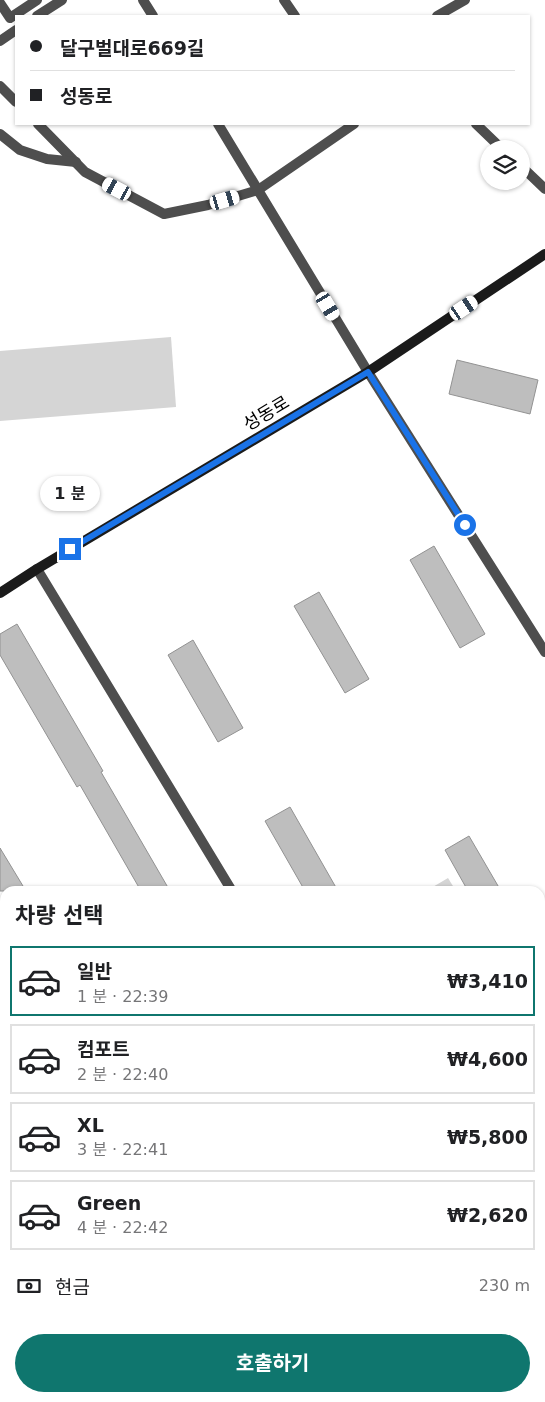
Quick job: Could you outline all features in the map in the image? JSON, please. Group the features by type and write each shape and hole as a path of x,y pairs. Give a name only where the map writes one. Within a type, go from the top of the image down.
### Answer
{"street":[{"path":"0,2 10,18 37,0"},
{"path":"39,15 62,0"},
{"path":"143,0 151,15"},
{"path":"284,0 294,15"},
{"path":"438,15 465,0"},
{"path":"0,41 15,31"},
{"path":"0,86 15,101"},
{"path":"39,125 85,172 164,214 208,205 258,190 353,125"},
{"path":"219,125 368,372 545,652"},
{"path":"477,125 493,140"},
{"path":"0,134 20,150 47,159 76,162"},
{"path":"530,175 545,189"},
{"name":"성동로","path":"0,593 37,569 368,372 545,254"},
{"path":"37,569 229,886"}],"shaded area":[{"path":"171,337 176,407 0,421 0,351"},
{"path":"448,878 453,886 434,886"}],"building":[{"path":"457,360 538,380 530,414 449,394"},
{"path":"434,546 485,634 460,648 410,560"},
{"path":"319,592 369,679 345,693 294,606"},
{"path":"17,624 103,771 101,772 167,886 138,886 80,785 77,787 0,655 0,634"},
{"path":"193,640 243,728 218,742 168,655"},
{"path":"290,807 335,886 302,886 265,821"},
{"path":"469,836 498,886 465,886 445,850"},
{"path":"0,848 23,886 0,886"}],"route":[{"path":"70,549 368,372 465,525"}]}
